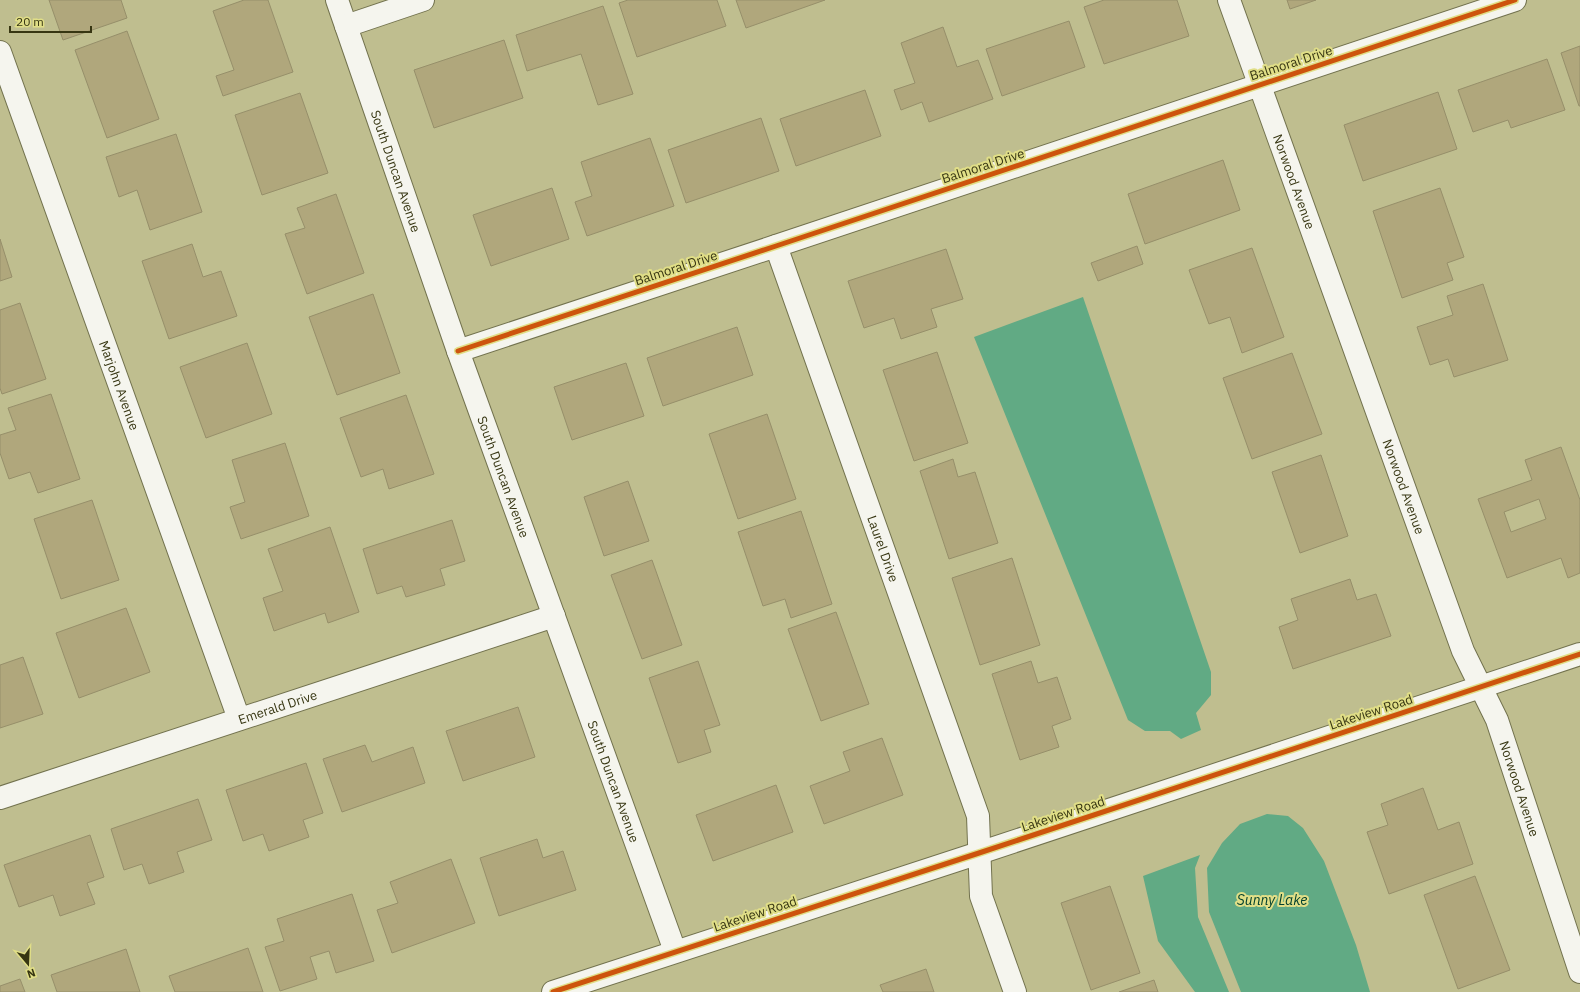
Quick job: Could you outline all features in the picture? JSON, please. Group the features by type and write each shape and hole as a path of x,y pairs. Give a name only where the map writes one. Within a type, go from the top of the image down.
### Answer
{"street":[{"name":"South Duncan Avenue","path":"336,0 458,351 675,951"},
{"path":"346,26 423,0"},
{"name":"Norwood Avenue","path":"1230,0 1463,651 1497,720 1580,972"},
{"name":"Balmoral Drive","path":"458,351 1515,0"},
{"name":"Marjohn Avenue","path":"0,52 239,719"},
{"name":"Laurel Drive","path":"776,246 978,816 979,853"},
{"name":"Emerald Drive","path":"0,798 554,616"},
{"name":"Lakeview Road","path":"553,992 1580,654"},
{"path":"979,853 981,896 1015,992"}],"water":[{"path":"1083,297 1211,672 1211,695 1196,713 1201,730 1181,739 1170,731 1145,731 1128,720 974,337"},
{"name":"Sunny Lake","path":"1267,814 1288,816 1303,828 1324,861 1356,945 1370,992 1241,992 1209,912 1207,868 1222,843 1240,824"},
{"path":"1200,855 1195,868 1198,917 1229,992 1195,992 1158,941 1143,876"}],"building":[{"path":"49,0 121,0 127,18 63,40"},
{"path":"244,0 268,0 293,72 223,96 216,76 234,70 213,11"},
{"path":"628,0 717,0 726,26 637,57 619,3"},
{"path":"736,0 825,0 746,28"},
{"path":"1104,0 1177,0 1189,36 1104,64 1084,7"},
{"path":"1287,0 1316,0 1290,9"},
{"path":"603,6 633,94 598,105 581,54 527,71 516,35"},
{"path":"1069,21 1085,67 1002,96 986,49"},
{"path":"943,27 957,67 978,60 993,99 929,122 922,102 901,110 894,90 915,83 901,43"},
{"path":"127,31 159,119 107,138 75,50"},
{"path":"504,40 523,98 434,128 414,70"},
{"path":"1580,46 1580,106 1579,106 1561,53"},
{"path":"1547,59 1565,110 1511,128 1508,120 1473,132 1458,90"},
{"path":"865,90 881,136 796,166 780,119"},
{"path":"1438,92 1457,149 1363,181 1344,125"},
{"path":"300,93 328,173 262,195 235,115"},
{"path":"761,118 779,171 686,203 668,150"},
{"path":"176,134 202,212 150,230 137,190 119,197 106,157"},
{"path":"650,138 674,206 587,236 575,202 592,196 581,162"},
{"path":"1223,160 1240,210 1145,244 1128,194"},
{"path":"552,188 569,239 491,266 473,215"},
{"path":"1440,188 1464,257 1447,263 1453,280 1402,298 1373,211"},
{"path":"336,194 364,273 307,294 285,234 305,228 297,208"},
{"path":"0,239 12,277 0,281"},
{"path":"192,244 203,277 221,271 237,316 169,339 142,261"},
{"path":"1137,246 1143,264 1098,281 1091,263"},
{"path":"1252,248 1284,337 1242,353 1230,317 1209,324 1189,270"},
{"path":"946,249 963,299 931,309 937,327 901,339 894,318 864,328 848,281"},
{"path":"1483,284 1508,360 1454,377 1448,359 1430,365 1417,327 1453,315 1447,296"},
{"path":"373,294 400,373 337,395 309,317"},
{"path":"20,303 46,379 2,394 0,388 0,310"},
{"path":"737,327 753,375 663,406 647,358"},
{"path":"247,343 272,414 206,438 180,367"},
{"path":"937,352 968,443 914,461 883,370"},
{"path":"1292,353 1322,434 1252,459 1223,378"},
{"path":"626,363 644,416 572,440 554,387"},
{"path":"51,394 80,479 38,493 30,472 9,479 0,453 0,435 16,430 8,408"},
{"path":"406,395 434,474 389,489 383,469 361,477 340,418"},
{"path":"767,414 796,499 738,519 709,434"},
{"path":"285,443 309,516 241,539 230,507 245,502 232,460"},
{"path":"1561,447 1580,500 1580,573 1568,578 1561,558 1507,578 1478,499 1532,480 1525,460","holes":["1539,499 1546,519 1511,532 1504,512"]},
{"path":"1321,455 1348,536 1300,553 1272,472"},
{"path":"953,459 958,477 975,472 998,543 949,559 920,471"},
{"path":"628,481 649,541 604,556 584,497"},
{"path":"92,500 119,580 61,599 34,519"},
{"path":"801,511 832,604 791,618 785,599 763,606 738,532"},
{"path":"452,520 465,561 440,569 445,585 406,597 402,586 377,594 363,549"},
{"path":"330,527 359,612 328,623 325,613 274,631 263,598 283,591 268,549"},
{"path":"1012,558 1040,645 980,665 952,578"},
{"path":"652,560 682,645 642,659 611,575"},
{"path":"1350,579 1357,600 1376,594 1391,636 1293,669 1279,627 1298,620 1291,599"},
{"path":"126,608 150,672 79,698 56,633"},
{"path":"836,612 869,704 821,721 788,629"},
{"path":"23,657 43,714 0,728 0,665"},
{"path":"698,661 720,725 704,730 711,752 678,763 649,678"},
{"path":"1031,661 1038,683 1057,677 1071,719 1052,726 1059,747 1020,760 992,674"},
{"path":"518,707 535,757 463,781 446,731"},
{"path":"882,738 903,795 824,824 810,786 850,771 843,752"},
{"path":"365,745 372,762 413,747 425,783 342,812 323,759"},
{"path":"306,763 323,813 303,820 309,837 269,851 263,834 243,841 226,790"},
{"path":"776,785 793,832 713,861 696,815"},
{"path":"1423,788 1438,830 1459,822 1473,864 1389,894 1367,832 1388,825 1381,804"},
{"path":"198,799 212,840 177,852 184,872 149,884 142,864 124,870 111,829"},
{"path":"90,835 104,877 87,883 95,904 60,916 53,895 19,907 4,865"},
{"path":"537,839 543,858 563,851 576,890 499,916 480,858"},
{"path":"451,859 475,923 392,953 377,910 398,903 390,882"},
{"path":"1475,876 1510,970 1458,989 1424,895"},
{"path":"1110,886 1140,973 1091,990 1061,903"},
{"path":"352,894 374,961 336,973 329,951 310,957 317,979 280,991 265,947 284,941 277,919"},
{"path":"248,948 263,992 175,992 169,976"},
{"path":"126,949 140,992 57,992 51,975"},
{"path":"926,969 934,992 883,992 880,985"},
{"path":"20,979 25,992 0,992 0,986"},
{"path":"1154,980 1158,992 1119,992"}],"cycle path":[{"path":"458,351 1515,0"},
{"path":"553,992 1580,654"}]}
